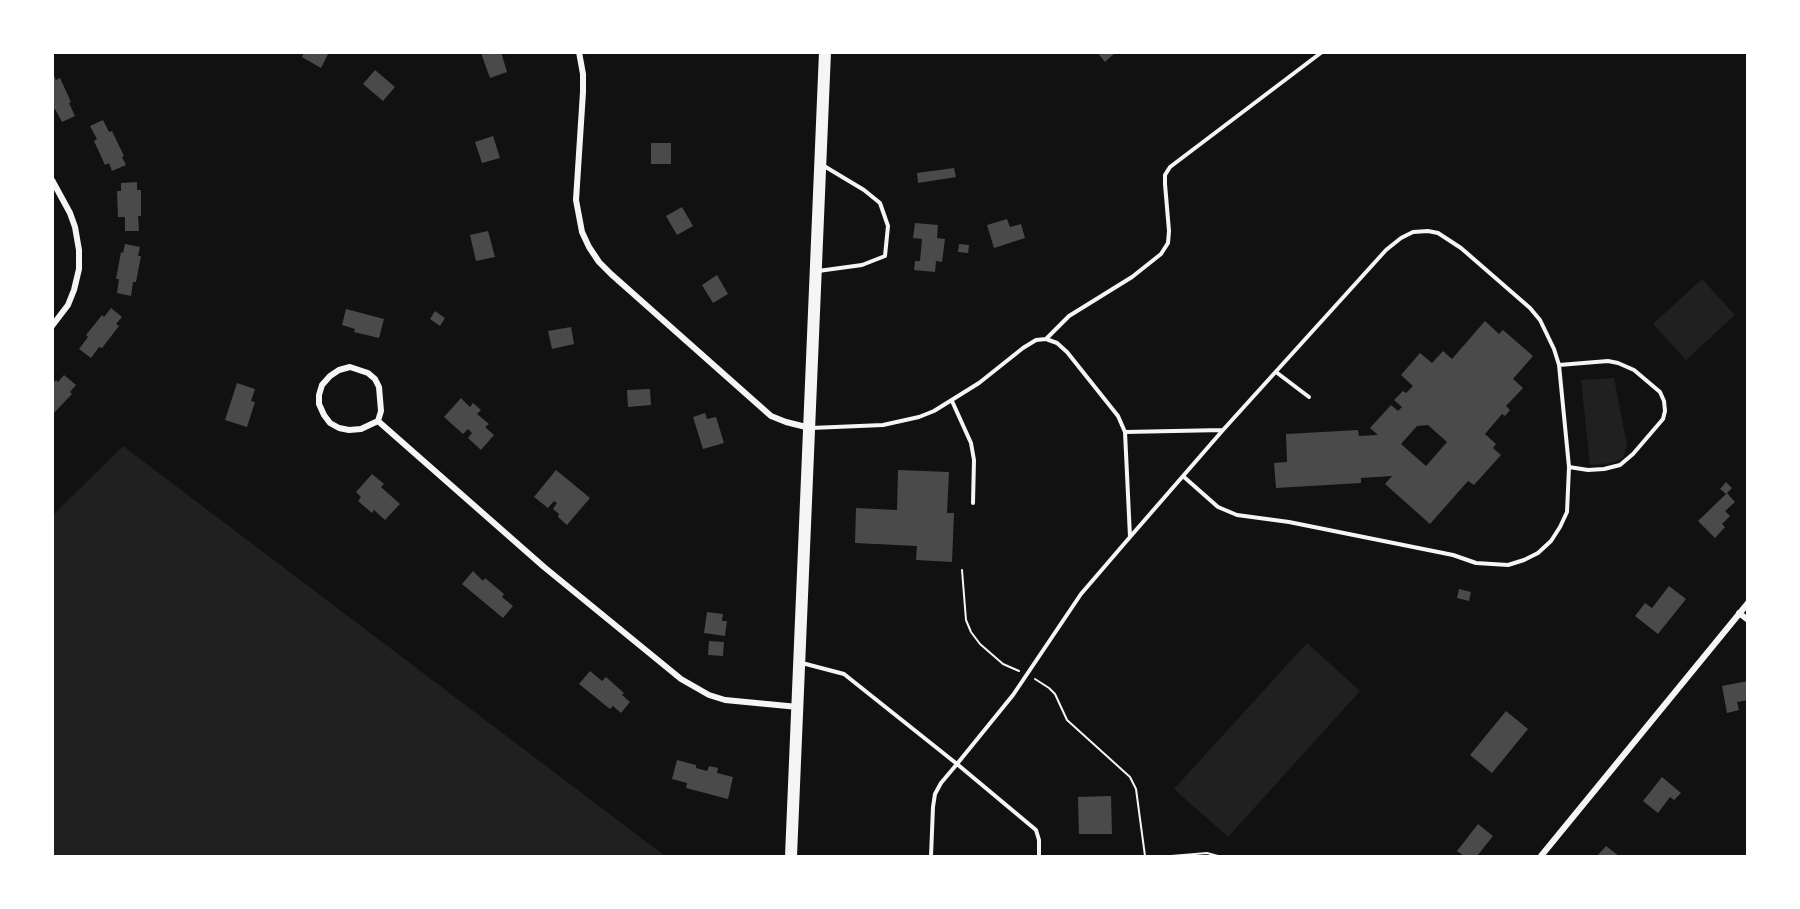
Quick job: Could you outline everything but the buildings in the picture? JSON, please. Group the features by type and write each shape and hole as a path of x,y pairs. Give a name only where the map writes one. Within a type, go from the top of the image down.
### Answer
{"main road":[{"path":"791,856 825,52"}],"street":[{"path":"579,52 583,92 576,200 582,232 589,247 610,274 771,416 810,428"},
{"path":"52,180 70,213 79,250 79,269 74,290 68,305 52,326"},
{"path":"350,367 368,373 379,387 381,411 378,421 361,429 349,430 330,423 319,404 322,385 339,370 350,367"},
{"path":"378,421 544,567 681,679 725,700 799,707"},
{"path":"1541,856 1748,603"},
{"path":"1739,613 1748,620"}],"lane":[{"path":"1046,339 1069,316 1132,277 1161,254 1168,243 1165,175 1170,167 1322,52"},
{"path":"816,271 862,265 885,256 888,226 880,203 864,190 821,164"},
{"path":"931,856 933,807 935,794 941,783 1013,695 1081,594 1223,430 1386,250 1413,232 1428,231 1449,239 1530,308 1540,320 1554,349 1559,365 1569,467 1567,512 1551,542 1538,553 1524,560 1500,565 1476,563 1453,555 1288,522 1237,515 1218,507 1184,477"},
{"path":"810,428 854,427 901,422 934,411 979,383 1023,348 1036,340 1046,339 1057,343 1067,352 1107,400 1125,432 1130,537"},
{"path":"1559,365 1608,361 1626,366 1660,392 1665,411 1663,418 1633,454 1620,465 1588,470 1569,467"},
{"path":"1276,372 1309,397"},
{"path":"952,401 971,443 974,460 974,503"},
{"path":"1125,432 1223,430"},
{"path":"801,662 844,674 957,764 1036,830 1039,840 1039,856"}],"path":[{"path":"962,570 966,620 980,644 1003,664 1049,688 1059,700 1067,720 1130,777 1136,789 1145,856"},
{"path":"1171,856 1207,853 1218,856"}],"shaded area":[{"path":"1702,279 1735,315 1686,360 1653,324"},
{"path":"1614,378 1627,445 1623,458 1612,463 1590,465 1581,380"},
{"path":"123,446 665,856 53,856 53,515"},
{"path":"1307,643 1360,691 1228,837 1174,789"}]}
